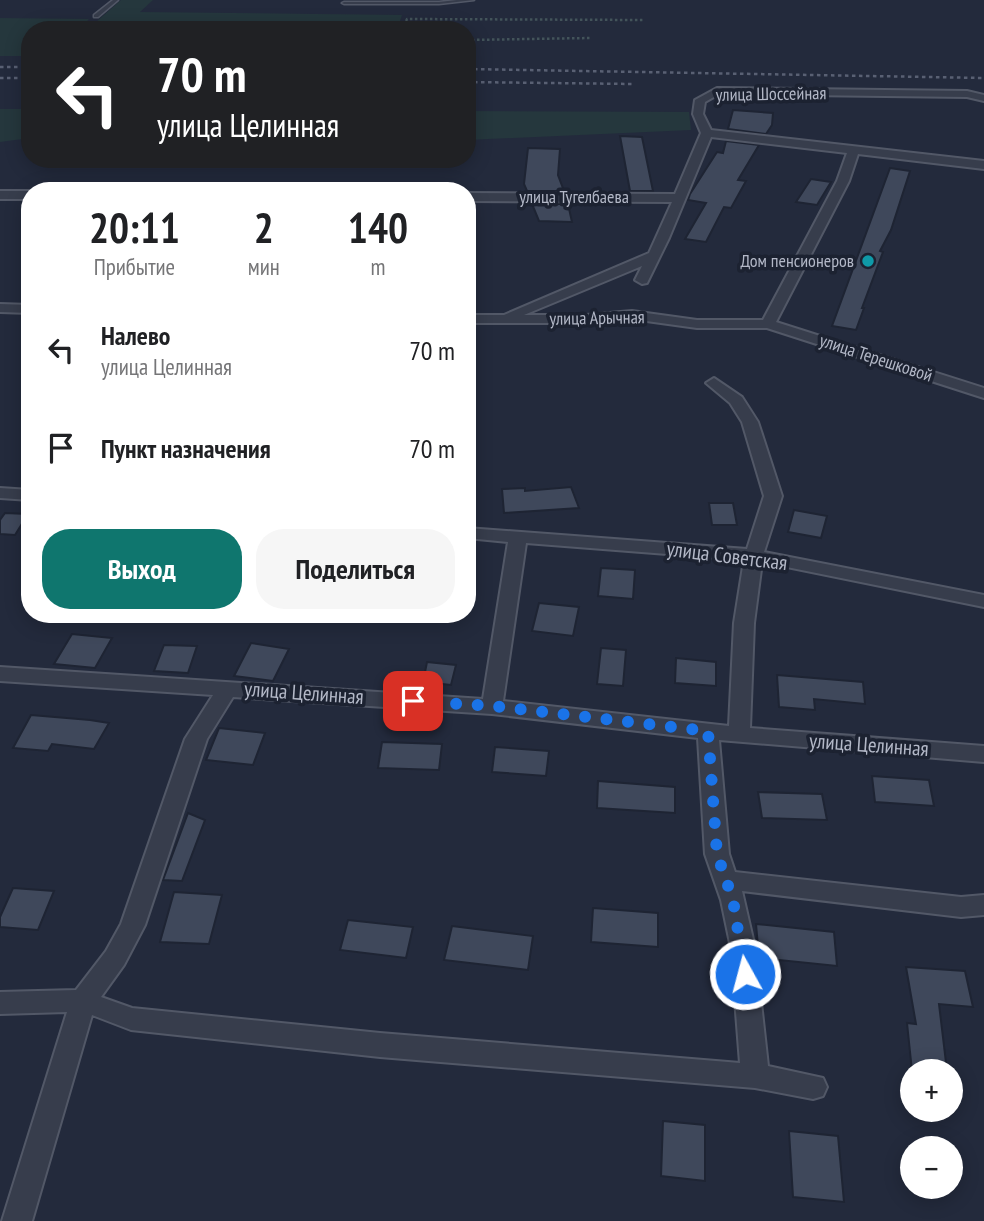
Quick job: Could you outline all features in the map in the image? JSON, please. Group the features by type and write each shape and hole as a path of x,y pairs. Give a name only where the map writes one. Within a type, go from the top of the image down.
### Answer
{"street":[{"name":"улица Шоссейная","path":"984,98 967,94 717,91 700,100 698,107 706,133 984,165"},
{"path":"642,280 680,198 706,133"},
{"path":"768,324 843,181 854,149"},
{"path":"0,195 21,195"},
{"name":"улица Тугелбаева","path":"476,197 680,198"},
{"path":"500,319 654,256"},
{"path":"0,308 21,309"},
{"name":"улица Арычная","path":"476,319 586,319 632,315 707,324 768,324"},
{"name":"улица Терешковой","path":"768,324 984,393"},
{"path":"714,383 736,400 750,422 773,496 754,555 744,623 739,735"},
{"path":"0,492 21,494"},
{"name":"улица Советская","path":"476,534 754,555 984,601"},
{"path":"492,706 519,537"},
{"name":"улица Целинная","path":"0,674 492,706 739,735 984,754"},
{"path":"17,1221 83,1001 115,958 133,925 196,739 228,688"},
{"path":"708,731 717,854 743,948 755,1076"},
{"path":"726,880 961,907 984,905"},
{"path":"0,1003 83,1001 131,1019 407,1048 755,1076 813,1087"}],"lane":[{"path":"96,16 116,0"},
{"path":"344,3 439,3 472,0"}],"path":[{"path":"406,21 644,20"},
{"path":"476,40 590,38"}],"shaded area":[{"path":"121,0 153,0 140,12 402,15 400,21 97,21"},
{"path":"0,18 89,19 21,21 21,56 0,56"},
{"path":"0,109 21,109 21,139 0,142"},
{"path":"476,111 689,112 691,130 476,140"}],"building":[{"path":"733,110 773,113 772,125 766,134 728,129"},
{"path":"620,136 642,137 653,191 630,191"},
{"path":"726,141 759,145 738,180 746,181 731,208 724,207 706,242 685,239 706,203 688,200 690,194 717,152 723,153"},
{"path":"528,148 560,149 558,175 564,191 527,191 524,184"},
{"path":"890,168 910,171 891,230 880,251 883,252 856,330 832,326"},
{"path":"811,179 831,182 817,205 796,202"},
{"path":"532,204 568,204 572,222 539,221"},
{"path":"571,487 579,508 504,513 502,489 525,488 525,491"},
{"path":"709,503 733,503 737,525 712,525"},
{"path":"794,510 827,516 821,538 788,532"},
{"path":"5,513 21,514 21,525 15,535 0,534 0,520"},
{"path":"601,568 635,570 633,599 598,596"},
{"path":"539,603 579,607 573,636 532,631"},
{"path":"72,634 112,638 95,668 54,664"},
{"path":"251,643 289,649 273,681 234,676"},
{"path":"164,645 197,646 188,673 154,671"},
{"path":"601,648 626,650 623,686 597,684"},
{"path":"676,658 716,662 716,686 675,683"},
{"path":"427,662 456,665 451,685 423,682"},
{"path":"777,675 863,682 865,704 814,699 815,710 779,707"},
{"path":"31,715 109,723 94,749 52,744 48,751 13,748"},
{"path":"219,728 265,733 253,765 206,760"},
{"path":"382,742 442,744 439,770 378,768"},
{"path":"495,747 549,751 546,776 492,772"},
{"path":"872,776 929,780 934,806 875,802"},
{"path":"598,781 675,787 675,813 597,808"},
{"path":"758,792 822,794 827,820 762,818"},
{"path":"188,813 205,820 182,881 163,880"},
{"path":"13,888 54,891 38,930 0,927 0,917"},
{"path":"174,892 222,895 209,944 160,942"},
{"path":"593,908 658,913 658,947 591,942"},
{"path":"348,920 413,927 406,958 340,950"},
{"path":"756,924 834,932 837,966 759,958"},
{"path":"452,926 533,936 528,970 444,960"},
{"path":"906,967 965,971 973,1007 939,1004 946,1059 911,1059 907,1023 916,1024"},
{"path":"663,1121 705,1125 705,1181 661,1176"},
{"path":"789,1131 838,1136 844,1202 793,1197"}],"railway":[{"path":"0,67 21,67"},
{"path":"476,69 984,78"},
{"path":"0,78 21,78"},
{"path":"476,82 634,84"}],"place":[{"name":"Дом пенсионеров","path":"868,261"}],"route":[{"path":"413,701 492,706 708,731 717,854 733,900 743,948 745,974"}]}
